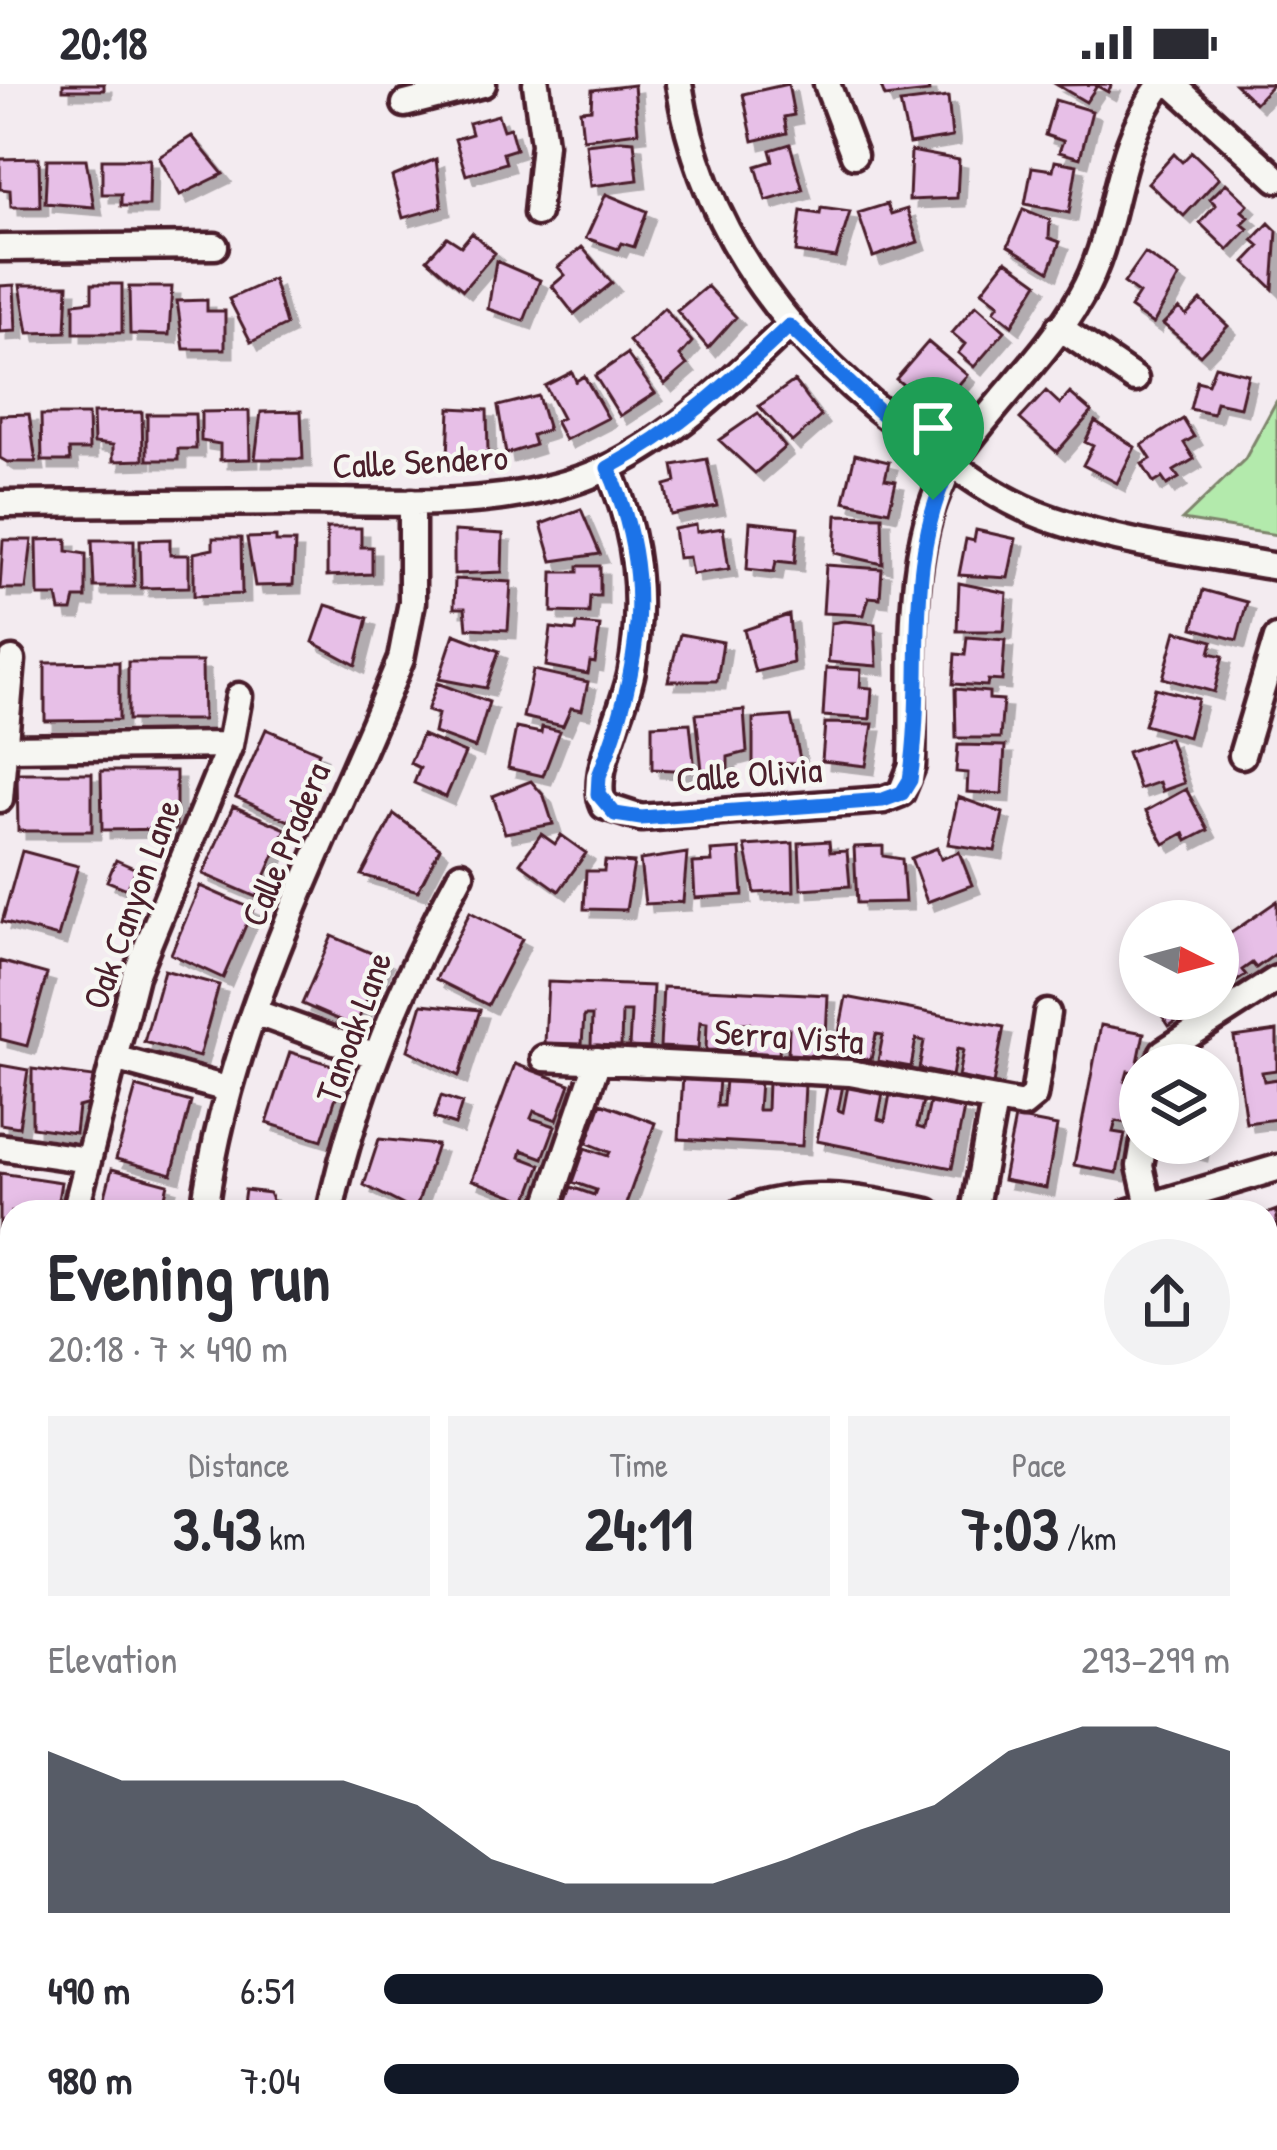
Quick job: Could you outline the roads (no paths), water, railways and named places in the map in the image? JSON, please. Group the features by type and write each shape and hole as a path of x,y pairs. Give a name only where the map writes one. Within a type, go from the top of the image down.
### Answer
{"street":[{"path":"405,104 483,84"},
{"path":"536,84 544,144 537,213"},
{"path":"679,84 698,168 725,232 789,326 870,404 951,464 1055,521 1119,538 1277,567"},
{"path":"827,84 854,155"},
{"path":"951,464 1060,327 1091,276 1132,128 1161,84"},
{"path":"1172,84 1277,179"},
{"path":"0,248 215,246"},
{"name":"Calle Sendero","path":"0,504 412,502 536,491 608,468 660,440 705,406 789,326"},
{"path":"1060,327 1135,379"},
{"name":"Calle Olivia","path":"608,468 634,533 638,618 626,696 599,776 604,806 641,818 883,800 902,793 912,766 922,544 933,500 951,464"},
{"name":"Calle Pradera","path":"206,1200 227,1089 254,1012 400,659 412,602 412,502"},
{"path":"1242,755 1277,638"},
{"path":"0,799 13,660"},
{"name":"Oak Canyon Lane","path":"78,1200 135,976 230,745 239,696"},
{"path":"6,748 230,745"},
{"name":"Tanoak Lane","path":"334,1200 376,1056 410,968 461,874"},
{"path":"1175,1044 1277,979"},
{"path":"254,1012 376,1056"},
{"name":"Serra Vista","path":"544,1058 850,1073 994,1102 1028,1104 1047,1013"},
{"path":"114,1058 227,1089"},
{"path":"550,1200 598,1060"},
{"path":"976,1200 994,1102"},
{"path":"0,1147 88,1160"},
{"path":"1139,1200 1141,1164"},
{"path":"1169,1200 1277,1168"},
{"path":"811,1200 831,1195 860,1200"}]}
